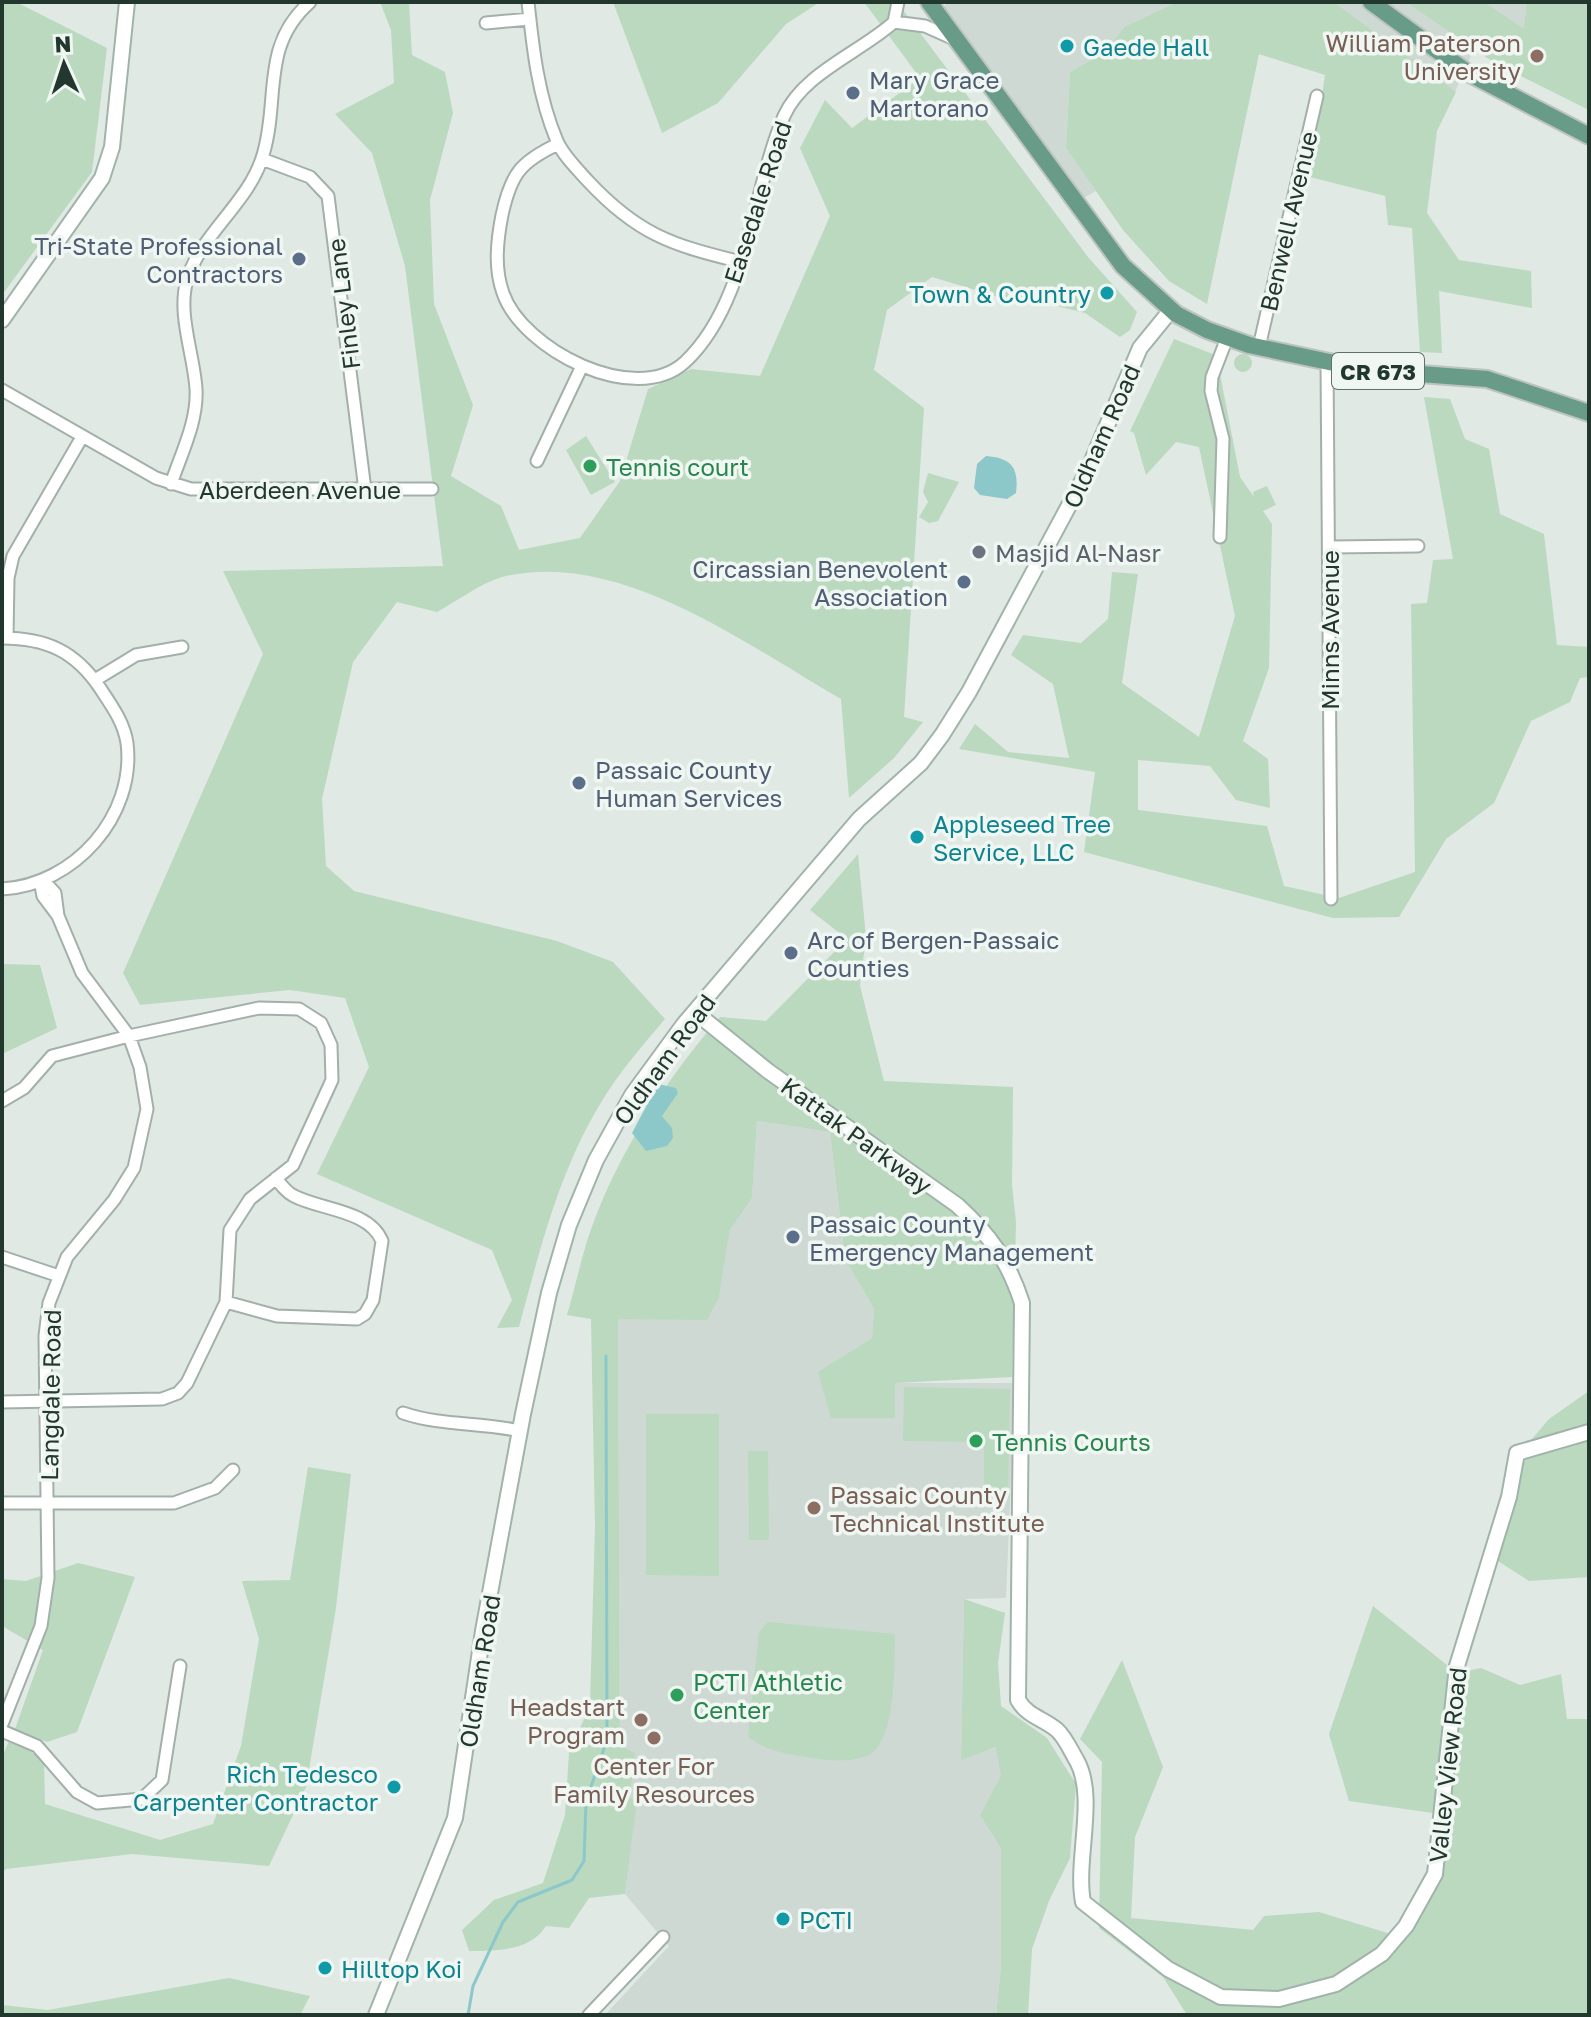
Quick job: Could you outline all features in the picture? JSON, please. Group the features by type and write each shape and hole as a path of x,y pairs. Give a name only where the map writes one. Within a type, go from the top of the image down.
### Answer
{"main road":[{"name":"CR 673","path":"929,2 1114,255 1140,284 1171,310 1227,338 1259,347 1387,372 1487,379 1589,413"},
{"path":"1371,2 1468,73 1589,136"}],"street":[{"path":"2,320 102,178 112,147 127,2"},
{"path":"171,484 196,399 185,302 187,281 199,257 240,201 262,159 280,43 294,19 310,2"},
{"path":"528,2 535,65 558,144 601,195 636,226 678,247 741,262"},
{"path":"898,2 894,22 925,26 958,41"},
{"path":"486,23 530,19"},
{"name":"Easedale Road","path":"558,144 518,169 508,185 498,237 497,267 503,295 523,328 543,346 582,366 625,378 656,375 684,363 711,328 741,262 785,114 802,90 894,22"},
{"name":"Benwell Avenue","path":"1259,347 1317,96"},
{"name":"Finley Lane","path":"262,159 310,177 328,196 365,490"},
{"name":"Oldham Road","path":"376,2015 455,1818 483,1631 549,1293 569,1225 596,1160 632,1095 695,1012 859,819 915,769 936,743 969,692 1088,470 1140,348 1171,310"},
{"path":"1220,537 1223,439 1211,391 1212,377 1227,338"},
{"name":"Minns Avenue","path":"1327,362 1331,899"},
{"path":"537,461 582,366"},
{"name":"Aberdeen Avenue","path":"2,390 171,484 205,492 432,489"},
{"path":"2,889 44,881 70,866 99,838 127,767 125,732 95,680 75,659 54,645 35,639 5,638 8,578 13,556 82,437"},
{"path":"1330,547 1418,546"},
{"path":"95,680 136,655 182,647"},
{"name":"Langdale Road","path":"2,1724 45,1611 48,1503 46,1320 59,1276 79,1240 122,1189 139,1155 145,1123 146,1096 129,1036 82,973 58,916 43,896 41,886 44,881"},
{"path":"2,1101 24,1088 52,1056 259,1008 299,1009 321,1023 331,1045 332,1080 304,1146 293,1165 250,1199 230,1230 226,1302 187,1383 178,1393 162,1399 2,1402"},
{"name":"Kattak Parkway","path":"695,1012 768,1071 957,1205 985,1230 1003,1254 1022,1303 1016,1692 1023,1709 1052,1726"},
{"path":"226,1302 277,1316 357,1319 370,1307 382,1241 378,1231 367,1222 290,1195 276,1178"},
{"path":"2,1257 59,1276"},
{"path":"403,1413 429,1421 494,1425 520,1431"},
{"name":"Valley View Road","path":"1052,1726 1077,1761 1085,1783 1084,1831 1078,1876 1083,1902 1168,1969 1221,1997 1279,1999 1336,1984 1382,1954 1406,1926 1435,1874 1457,1666 1509,1497 1517,1453 1589,1432"},
{"path":"2,1503 174,1503 215,1488 233,1470"},
{"path":"2,1731 37,1746 77,1792 97,1803 142,1799 162,1780 180,1666"},
{"path":"589,2015 663,1937"}],"shaded area":[{"path":"949,2 1177,2 1124,27 1105,52 1070,72 1066,148 1096,191 1082,199 943,7"},
{"name":"William Paterson University","path":"1334,2 1589,2 1589,110 1495,63 1474,49 1455,92"},
{"name":"Passaic County Technical Institute","path":"757,1121 830,1132 845,1259 874,1309 872,1338 819,1372 894,1383 1015,1383 1006,1598 964,1599 961,1759 997,1747 1002,1776 980,1815 1001,1847 1001,1967 996,2015 605,2015 669,1946 625,1894 636,1800 630,1799 635,1753 620,1747 618,1319 719,1297 730,1230 752,1198"}],"green space":[{"path":"2,2 16,2 107,48 92,172 2,295"},
{"path":"380,2 409,2 412,55 445,72 453,113 430,200 434,304 473,405 451,476 501,506 519,550 580,538 620,481 648,389 691,369 760,376 830,216 800,148 825,100 852,128 920,78 864,2 897,2 1088,257 1137,312 1130,330 1120,337 1085,313 1049,304 1022,304 932,277 887,310 874,370 924,408 904,717 923,722 894,758 849,798 841,699 722,629 679,606 635,588 590,576 546,572 502,577 437,612 397,602 353,662 322,799 326,866 354,891 557,941 613,962 665,1019 615,1081 581,1139 556,1200 519,1327 497,1328 512,1300 492,1250 317,1174 369,1067 345,998 290,990 140,1005 123,973 263,654 223,571 443,566 405,266 372,153 335,114 394,83 391,30"},
{"path":"613,2 820,2 786,24 718,103 662,133"},
{"path":"1177,2 1334,2 1456,92 1437,131 1427,213 1459,260 1531,271 1532,308 1439,291 1442,353 1420,352 1412,228 1388,225 1385,196 1310,177 1325,75 1259,54 1207,304 1169,281 1123,230 1066,148 1070,72 1105,52 1124,27"},
{"name":"William Paterson University","path":"1406,2 1484,2 1524,29 1527,2 1589,2 1589,110 1495,63"},
{"path":"1174,339 1223,358 1219,369 1240,477 1254,497 1253,492 1267,486 1276,505 1263,511 1272,524 1269,668 1243,741 1268,759 1270,808 1236,800 1210,766 1138,760 1138,810 1267,826 1284,886 1339,898 1415,872 1411,604 1427,603 1433,560 1453,559 1424,397 1450,399 1465,439 1489,449 1500,514 1544,534 1557,645 1589,647 1589,677 1580,678 1570,702 1531,721 1494,803 1446,839 1399,917 1333,918 1084,852 1095,772 959,749 975,724 1008,752 1069,758 1053,684 1011,655 1023,635 1081,643 1108,619 1112,572 1138,574 1122,683 1199,737 1235,616 1199,447 1176,442 1146,475 1134,433 1130,431"},
{"path":"1239,354 1247,354 1252,363 1250,370 1239,372 1234,367 1234,359"},
{"name":"Tennis court","path":"586,436 615,482 591,495 566,450"},
{"path":"928,473 959,482 938,521 929,523 919,517 928,502 923,492"},
{"path":"858,854 866,937 860,986 884,1081 1013,1087 1012,1185 1016,1222 1012,1377 895,1383 895,1418 831,1418 818,1372 872,1338 874,1309 845,1259 830,1132 757,1121 752,1198 730,1230 719,1297 707,1320 618,1319 620,1746 635,1753 630,1798 637,1800 625,1894 589,1898 569,1928 546,1926 522,1945 501,1950 469,1951 462,1930 494,1900 543,1883 565,1815 569,1753 590,1706 595,1525 591,1319 567,1315 590,1232 614,1174 645,1119 680,1066 720,1017 766,1021 847,939 810,910"},
{"path":"2,964 40,965 57,1028 2,1054"},
{"name":"Tennis Courts","path":"904,1387 1010,1389 1008,1495 984,1494 984,1442 903,1441"},
{"path":"1589,1391 1589,1577 1529,1581 1490,1556 1526,1446 1549,1419"},
{"path":"646,1414 719,1414 719,1576 646,1575"},
{"path":"748,1451 768,1451 769,1540 749,1540"},
{"path":"308,1467 351,1474 336,1608 306,1787 269,1866 132,1854 6,1869 2,1872 2,1757 10,1739 44,1760 45,1804 160,1840 213,1824 241,1746 259,1639 242,1581 290,1580"},
{"path":"78,1563 135,1577 77,1732 47,1742 15,1729 43,1650 2,1626 2,1579 26,1581"},
{"path":"964,1599 1005,1613 998,1663 1001,1706 1047,1738 1076,1784 1070,1858 1049,1901 1032,1949 1028,2015 996,2015 1001,1967 1001,1848 980,1815 1001,1776 996,1747 961,1760"},
{"path":"1373,1606 1457,1673 1481,1668 1520,1685 1561,1674 1567,1719 1589,1719 1589,2015 1187,2015 1163,1977 1099,1928 1102,1762 1080,1739 1122,1660 1163,1767 1135,1837 1131,1918 1253,1930 1264,1916 1319,1912 1407,1939 1447,1815 1349,1801 1329,1734"},
{"path":"768,1622 895,1634 890,1714 880,1743 872,1753 851,1760 819,1759 778,1752 748,1737 759,1632"},
{"path":"229,1978 310,1996 300,2015 2,2015 2,2005 48,2010"}],"water":[{"path":"986,456 1008,462 1015,471 1016,493 1007,499 980,495 974,488 977,464"},
{"path":"658,1084 676,1088 678,1093 662,1116 672,1128 673,1138 667,1146 646,1151 632,1133"}],"waterway":[{"path":"468,2015 473,1986 503,1922 518,1902 572,1880 584,1861 586,1801 607,1740 606,1356"}],"place":[{"name":"Gaede Hall","path":"1067,46"},
{"name":"William Paterson University","path":"1537,56"},
{"name":"Mary Grace Martorano","path":"853,93"},
{"name":"Tri-State Professional Contractors","path":"299,259"},
{"name":"Town & Country","path":"1107,293"},
{"name":"Tennis court","path":"590,466"},
{"name":"Masjid Al-Nasr","path":"979,552"},
{"name":"Circassian Benevolent Association","path":"964,582"},
{"name":"Passaic County Human Services","path":"579,783"},
{"name":"Appleseed Tree Service, LLC","path":"917,837"},
{"name":"Arc of Bergen-Passaic Counties","path":"791,953"},
{"name":"Passaic County Emergency Management","path":"793,1237"},
{"name":"Tennis Courts","path":"976,1441"},
{"name":"Passaic County Technical Institute","path":"814,1508"},
{"name":"PCTI Athletic Center","path":"677,1695"},
{"name":"Headstart Program","path":"641,1720"},
{"name":"Center For Family Resources","path":"654,1738"},
{"name":"Rich Tedesco Carpenter Contractor","path":"394,1787"},
{"name":"PCTI","path":"783,1919"},
{"name":"Hilltop Koi","path":"325,1968"}]}
